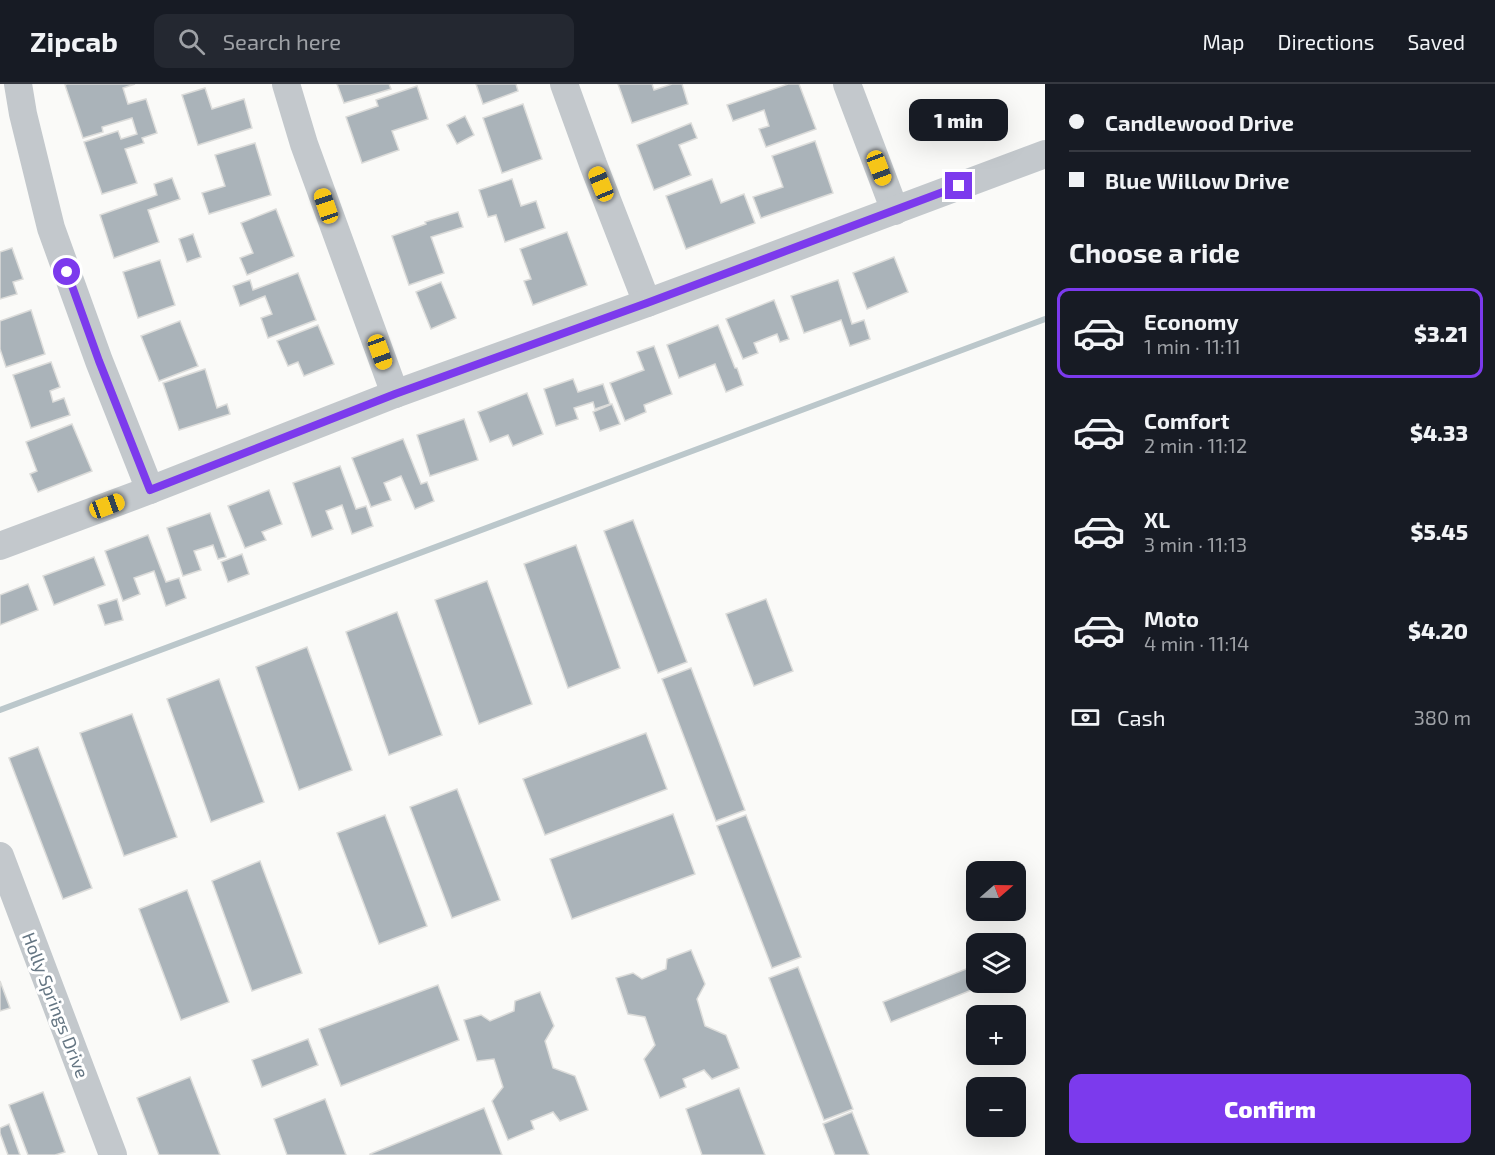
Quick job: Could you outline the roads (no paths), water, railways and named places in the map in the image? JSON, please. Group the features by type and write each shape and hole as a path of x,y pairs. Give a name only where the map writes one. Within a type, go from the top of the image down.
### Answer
{"street":[{"path":"18,84 23,114 51,228 99,361 150,490"},
{"path":"286,84 311,165 395,394"},
{"path":"564,84 647,303"},
{"path":"847,84 895,211"},
{"path":"0,546 395,394 647,303 1045,154"},
{"name":"Holly Springs Drive","path":"0,856 113,1155"}],"waterway":[{"path":"0,710 1045,319"}]}
